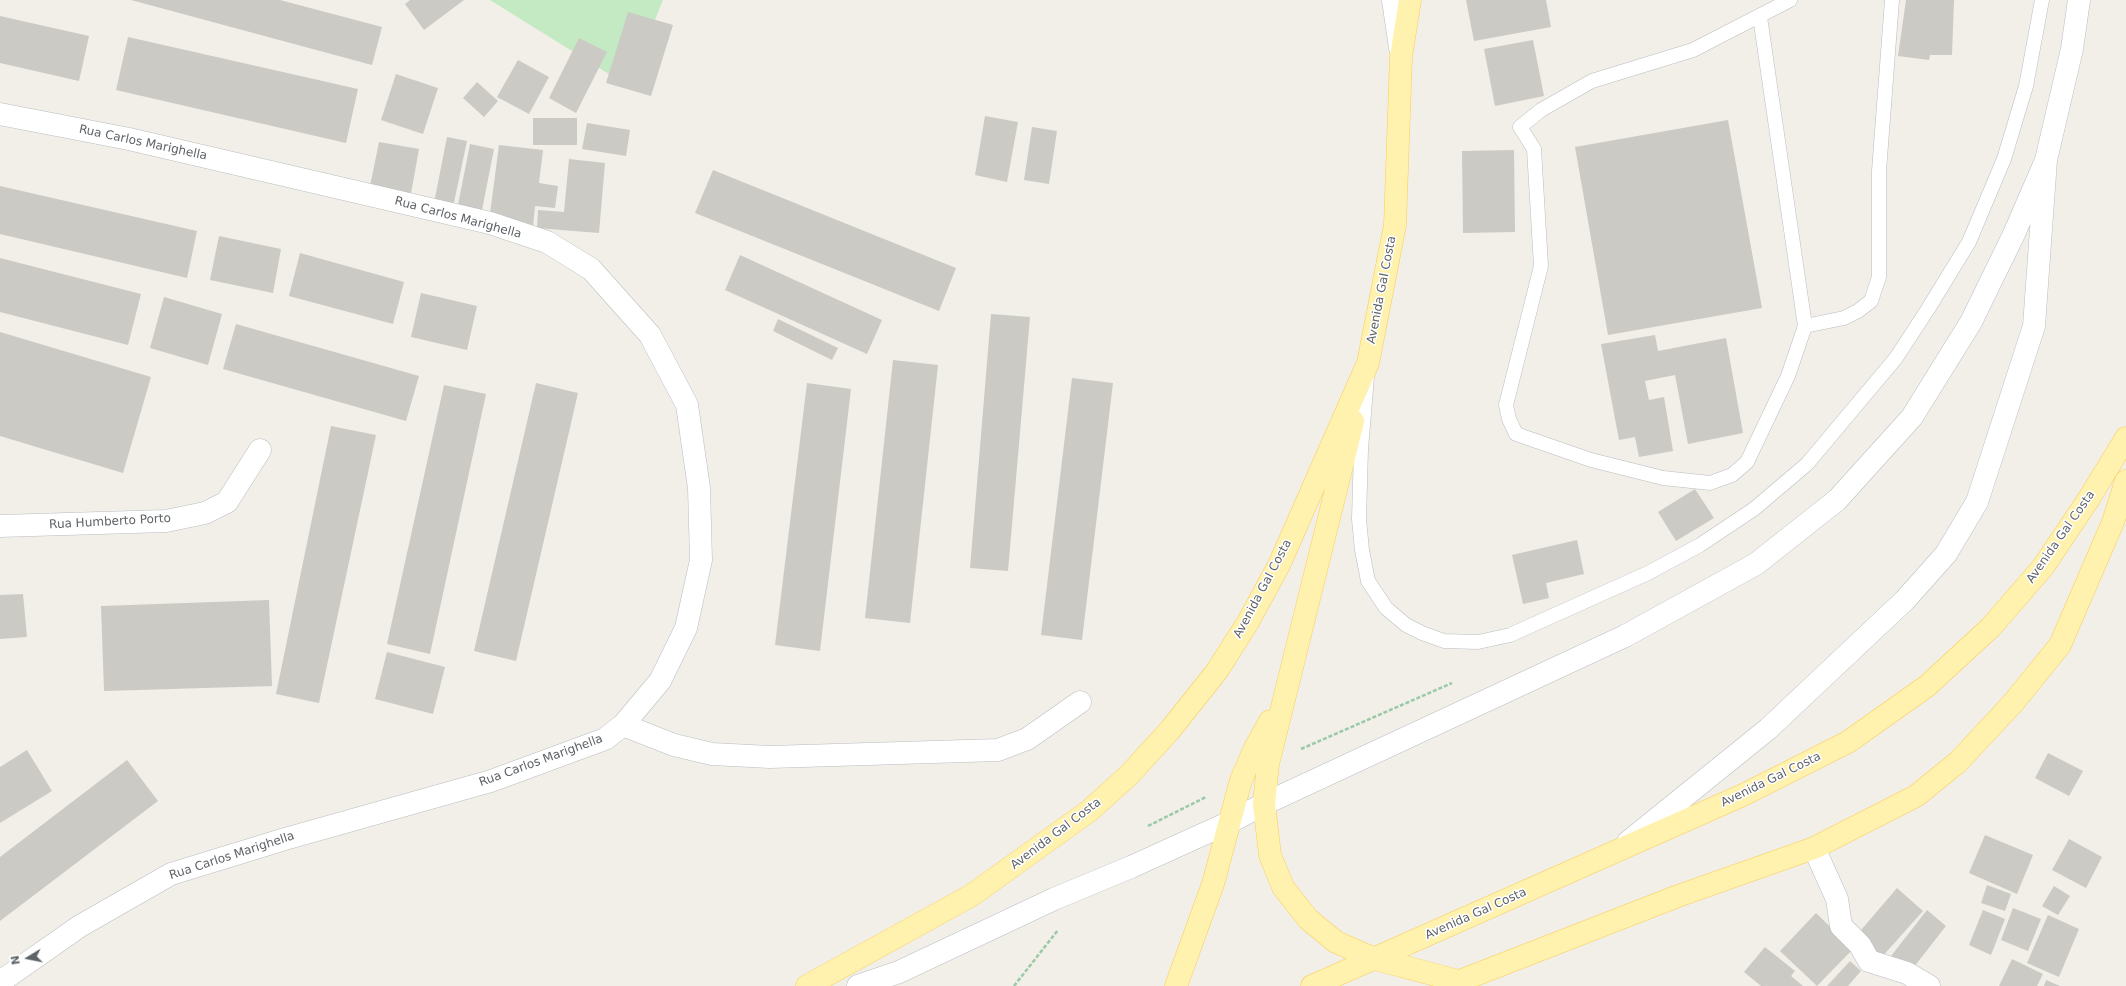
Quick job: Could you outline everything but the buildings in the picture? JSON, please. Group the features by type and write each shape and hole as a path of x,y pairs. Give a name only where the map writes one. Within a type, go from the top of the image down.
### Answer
{"main road":[{"name":"Avenida Gal Costa","path":"808,986 972,895 1089,811 1129,775 1170,730 1216,671 1248,622 1279,565 1368,363 1394,225 1402,58 1410,0"},
{"path":"1368,363 1268,764 1264,804 1270,855 1283,887 1308,919 1336,942 1375,959 1452,983 1678,896 1814,848 1916,796 1958,762 2013,703 2060,645 2113,522 2126,481"},
{"name":"Avenida Gal Costa","path":"1312,986 1743,795 1848,742 1927,686 1991,627 2043,567 2088,500 2126,438"},
{"path":"1176,986 1213,884 1228,823 1241,780 1255,748 1285,696"}],"street":[{"path":"1393,0 1402,58"},
{"path":"1620,849 1768,728 1905,600 1946,554 1977,502 2034,326 2046,160 2072,49 2079,0"},
{"name":"Rua Carlos Marighella","path":"0,114 129,139 490,223 547,242 591,269 650,335 687,405 699,488 701,560 686,628 660,681 623,725 605,739 491,781 285,839 171,874 80,926 0,982"},
{"path":"858,986 899,972 1054,899 1228,823 1264,804 1625,636 1756,564 1837,500 1912,417 1971,322 2014,234 2046,160"},
{"name":"Rua Humberto Porto","path":"0,526 166,521 205,513 227,502 260,450"},
{"path":"623,725 674,745 712,754 770,757 998,750 1027,739 1080,702"},
{"path":"1814,848 1837,899 1840,926 1860,945 1869,961 1907,973 1930,986"}],"lane":[{"path":"1760,17 1805,326 1788,376 1747,462 1732,475 1710,483 1663,478 1591,460 1516,434 1509,419 1506,405 1540,266 1534,149 1520,127 1541,110 1592,81 1693,50 1760,17 1790,0"},
{"path":"1805,326 1844,318 1858,311 1871,301 1879,277 1879,171 1892,0"},
{"path":"1368,363 1361,449 1359,519 1362,550 1368,582 1386,608 1406,625 1444,641 1478,642 1510,635 1648,573 1700,545 1754,509 1807,464 1896,358 1969,242 2004,159 2026,86 2042,0"}],"path":[{"path":"1268,764 1454,682"},
{"path":"1142,829 1241,780"},
{"path":"1014,986 1063,923 1054,899"}],"green space":[{"path":"490,0 663,0 628,86"}]}
